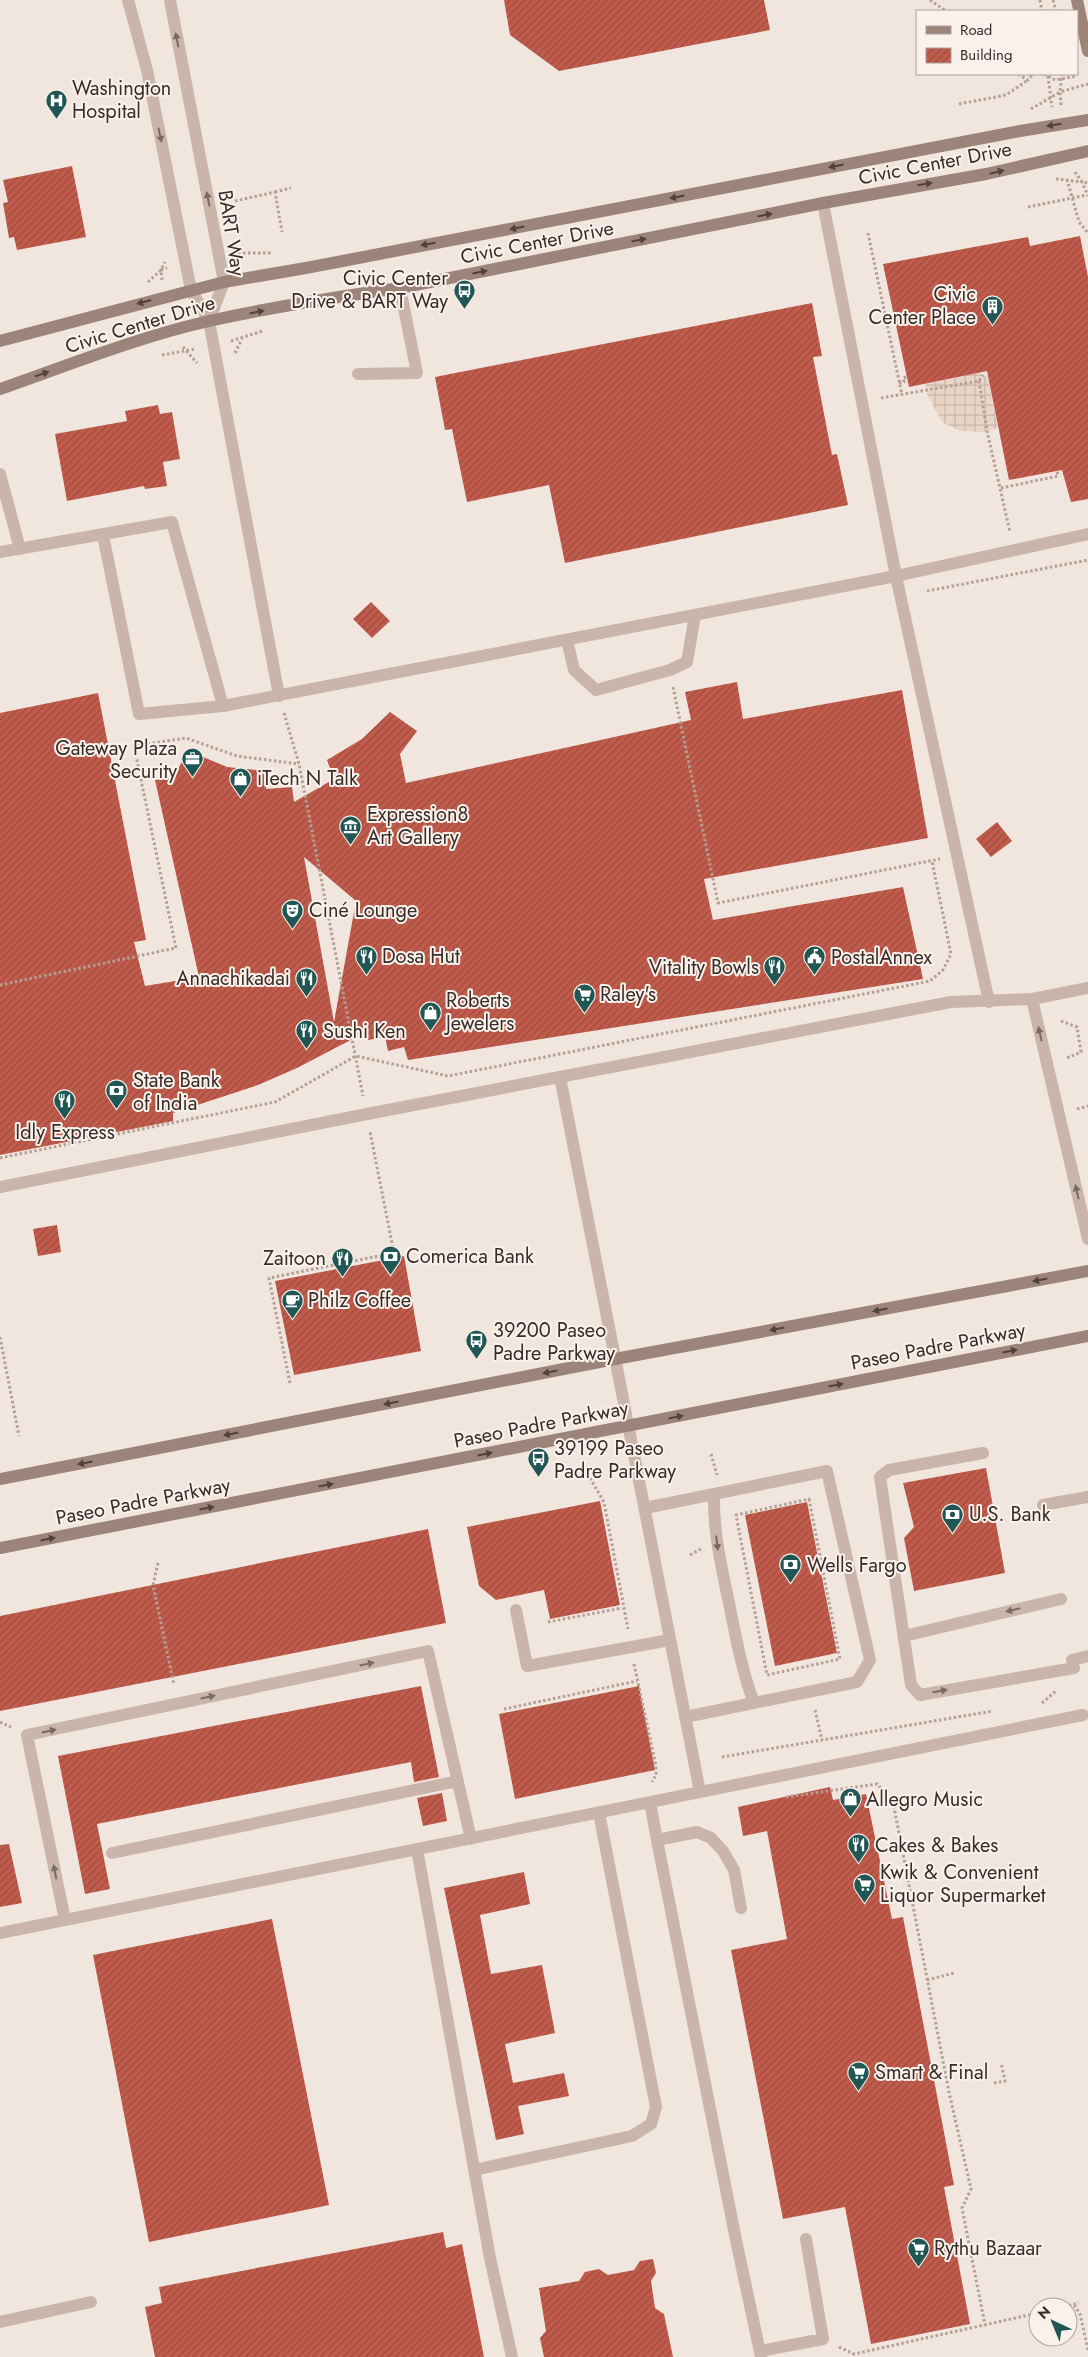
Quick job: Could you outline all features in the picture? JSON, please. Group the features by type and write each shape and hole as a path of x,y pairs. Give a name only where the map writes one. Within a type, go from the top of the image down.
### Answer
{"main road":[{"path":"1077,0 1088,51"},
{"name":"Civic Center Drive","path":"0,341 224,282 476,236 1020,131 1088,120"},
{"name":"Civic Center Drive","path":"0,389 152,336 209,321 332,298 400,288 823,203 986,174 1088,151"},
{"path":"0,1479 615,1359 1088,1271"},
{"name":"Paseo Padre Parkway","path":"0,1548 1088,1336"}],"street":[{"path":"128,0 146,70 191,290 209,321 280,696"},
{"name":"BART Way","path":"170,0 224,282 209,321"},
{"path":"823,203 896,576 990,1002"},
{"path":"358,374 417,373 400,288"},
{"path":"0,474 20,549"},
{"path":"0,552 172,522 223,706"},
{"path":"103,535 140,714 223,706 280,696 896,576 1088,534"},
{"path":"567,640 574,670 596,690 670,670 686,662 695,615"},
{"path":"0,1188 366,1114 951,1002 1032,999 1088,988"},
{"path":"1032,999 1088,1239"},
{"path":"560,1077 700,1792"},
{"path":"983,1452 889,1470 880,1477 911,1685 920,1695 1073,1664 1088,1656"},
{"path":"645,1508 827,1472 870,1660 858,1682 685,1717"},
{"path":"714,1494 714,1517 718,1553 743,1670 754,1703"},
{"path":"1043,1506 1088,1497"},
{"path":"904,1636 1061,1599"},
{"path":"516,1610 527,1666 670,1640"},
{"path":"65,1920 28,1735 428,1652 471,1839"},
{"path":"0,1933 1082,1715"},
{"path":"112,1853 458,1781"},
{"path":"650,1802 760,2354 823,2340 806,2240"},
{"path":"474,2170 632,2136 652,2124 656,2107 599,1813"},
{"path":"657,1840 697,1832 711,1838 723,1851 734,1870 742,1908"},
{"path":"417,1849 490,2258 512,2357"},
{"path":"0,2322 91,2302"}],"path":[{"path":"930,0 945,10"},
{"path":"1020,75 1028,80"},
{"path":"959,104 1006,96 1032,75"},
{"path":"1046,75 1055,80 1078,76"},
{"path":"1046,75 1053,115"},
{"path":"1060,92 1062,75"},
{"path":"1065,174 1079,222 1088,233"},
{"path":"1028,207 1088,195 1082,182"},
{"path":"235,201 291,188"},
{"path":"275,192 282,232"},
{"path":"141,285 148,282 161,270 180,232"},
{"path":"868,234 902,394"},
{"path":"877,398 978,381 983,375"},
{"path":"899,383 904,382 903,378 907,377"},
{"path":"978,381 987,431 1014,550"},
{"path":"1001,488 1058,476 1057,471"},
{"path":"923,591 1088,560"},
{"path":"670,670 718,903 957,856"},
{"path":"280,696 299,764 394,1253 270,1278 290,1384"},
{"path":"0,985 176,948 134,746 186,738 237,756 299,764"},
{"path":"0,1158 275,1102 356,1056 448,1076 930,981 943,970 951,954 932,861"},
{"path":"1061,1021 1076,1027 1081,1052 1066,1056 1068,1065"},
{"path":"1075,1100 1079,1117"},
{"path":"1077,1109 1088,1106"},
{"path":"0,1337 19,1436"},
{"path":"711,1454 718,1478"},
{"path":"590,1478 604,1502 622,1608 628,1629"},
{"path":"809,1499 840,1659 806,1668 767,1675 736,1515 809,1499"},
{"path":"158,1563 153,1584 178,1704"},
{"path":"548,1622 622,1608"},
{"path":"633,1659 656,1766 656,1775 651,1783"},
{"path":"504,1709 637,1681"},
{"path":"1032,1705 1042,1703 1057,1691"},
{"path":"814,1707 822,1740"},
{"path":"722,1757 1003,1710"},
{"path":"778,1798 877,1784 893,1802 970,2189 962,2208 985,2325"},
{"path":"927,1980 954,1973"},
{"path":"994,2083 1005,2081 1002,2063"},
{"path":"1078,2311 1088,2350"},
{"path":"854,2354 1028,2315"}],"shaded area":[{"path":"979,372 988,378 998,428 983,432 960,431 942,422 927,394 926,384"}],"building":[{"path":"504,0 764,0 770,30 559,71 510,35"},
{"path":"72,166 86,237 17,250 14,237 9,238 3,203 8,202 3,180"},
{"name":"Civic Center Place","path":"1080,236 1088,277 1088,499 1071,502 1062,470 1009,480 987,371 909,387 883,264 1028,237 1030,246"},
{"path":"812,303 822,356 813,357 832,455 837,454 848,505 565,563 549,485 467,502 452,429 445,430 435,377"},
{"path":"158,405 160,414 172,412 180,459 163,462 167,486 145,489 144,486 67,501 55,434 127,421 125,411"},
{"path":"371,602 390,621 372,638 353,619"},
{"path":"737,682 743,719 902,690 928,838 704,879 713,920 903,887 923,979 408,1060 404,1047 388,1051 385,1037 368,1040 366,1032 297,1068 258,1085 173,1113 173,1121 0,1155 0,713 98,693 146,940 134,942 145,986 199,977 155,780 172,778 189,751 227,767 267,771 266,789 292,787 294,802 334,779 327,760 362,739 390,712 417,731 400,754 406,783 691,720 685,692","holes":["304,857 356,901 334,1022"]},
{"path":"997,822 1012,841 991,857 976,839"},
{"path":"57,1225 61,1252 38,1256 33,1229"},
{"path":"404,1256 421,1351 294,1375 275,1281"},
{"name":"U.S. Bank","path":"986,1468 1005,1573 914,1591 904,1538 914,1527 903,1483"},
{"path":"600,1501 620,1605 550,1619 544,1590 496,1600 479,1586 467,1527"},
{"name":"Wells Fargo","path":"807,1502 837,1653 775,1666 745,1515"},
{"path":"428,1529 446,1623 0,1711 0,1616"},
{"path":"421,1686 439,1777 414,1782 411,1762 97,1824 110,1889 85,1894 58,1756"},
{"path":"639,1686 655,1770 515,1799 499,1714"},
{"path":"830,1787 833,1800 866,1794 892,1919 903,1917 954,2185 944,2187 970,2324 871,2344 845,2207 783,2219 731,1950 787,1939 767,1831 743,1836 738,1807"},
{"path":"442,1793 447,1821 423,1826 417,1798"},
{"path":"9,1844 22,1903 0,1907 0,1845"},
{"path":"524,1872 530,1904 480,1915 491,1974 542,1965 555,2033 505,2044 513,2083 564,2073 569,2096 518,2106 524,2134 496,2140 444,1888"},
{"path":"272,1919 329,2205 149,2242 93,1955"},
{"path":"443,2232 446,2248 462,2244 484,2357 155,2357 145,2307 162,2303 159,2287"},
{"path":"653,2259 656,2273 651,2281 655,2308 664,2314 673,2357 544,2357 540,2338 546,2331 539,2288 579,2281 585,2272 599,2269 608,2275 634,2270 640,2261"}],"place":[{"name":"Washington Hospital","path":"56,119"},
{"name":"Civic Center Drive & BART Way","path":"464,309"},
{"name":"Civic Center Place","path":"992,325"},
{"name":"Gateway Plaza Security","path":"193,778"},
{"name":"iTech N Talk","path":"241,797"},
{"name":"Expression8 Art Gallery","path":"351,845"},
{"name":"Ciné Lounge","path":"293,929"},
{"name":"Dosa Hut","path":"366,975"},
{"name":"PostalAnnex","path":"815,976"},
{"name":"Vitality Bowls","path":"775,986"},
{"name":"Annachikadai","path":"306,997"},
{"name":"Raley's","path":"584,1013"},
{"name":"Roberts Jewelers","path":"430,1031"},
{"name":"Sushi Ken","path":"307,1050"},
{"name":"State Bank of India","path":"117,1110"},
{"name":"Idly Express","path":"65,1119"},
{"name":"Comerica Bank","path":"390,1275"},
{"name":"Zaitoon","path":"342,1277"},
{"name":"Philz Coffee","path":"292,1319"},
{"name":"39200 Paseo Padre Parkway","path":"477,1360"},
{"name":"39199 Paseo Padre Parkway","path":"538,1478"},
{"name":"U.S. Bank","path":"953,1533"},
{"name":"Wells Fargo","path":"791,1584"},
{"name":"Allegro Music","path":"850,1818"},
{"name":"Cakes & Bakes","path":"859,1864"},
{"name":"Kwik & Convenient Liquor Supermarket","path":"864,1903"},
{"name":"Smart & Final","path":"859,2091"},
{"name":"Rythu Bazaar","path":"918,2267"}]}
